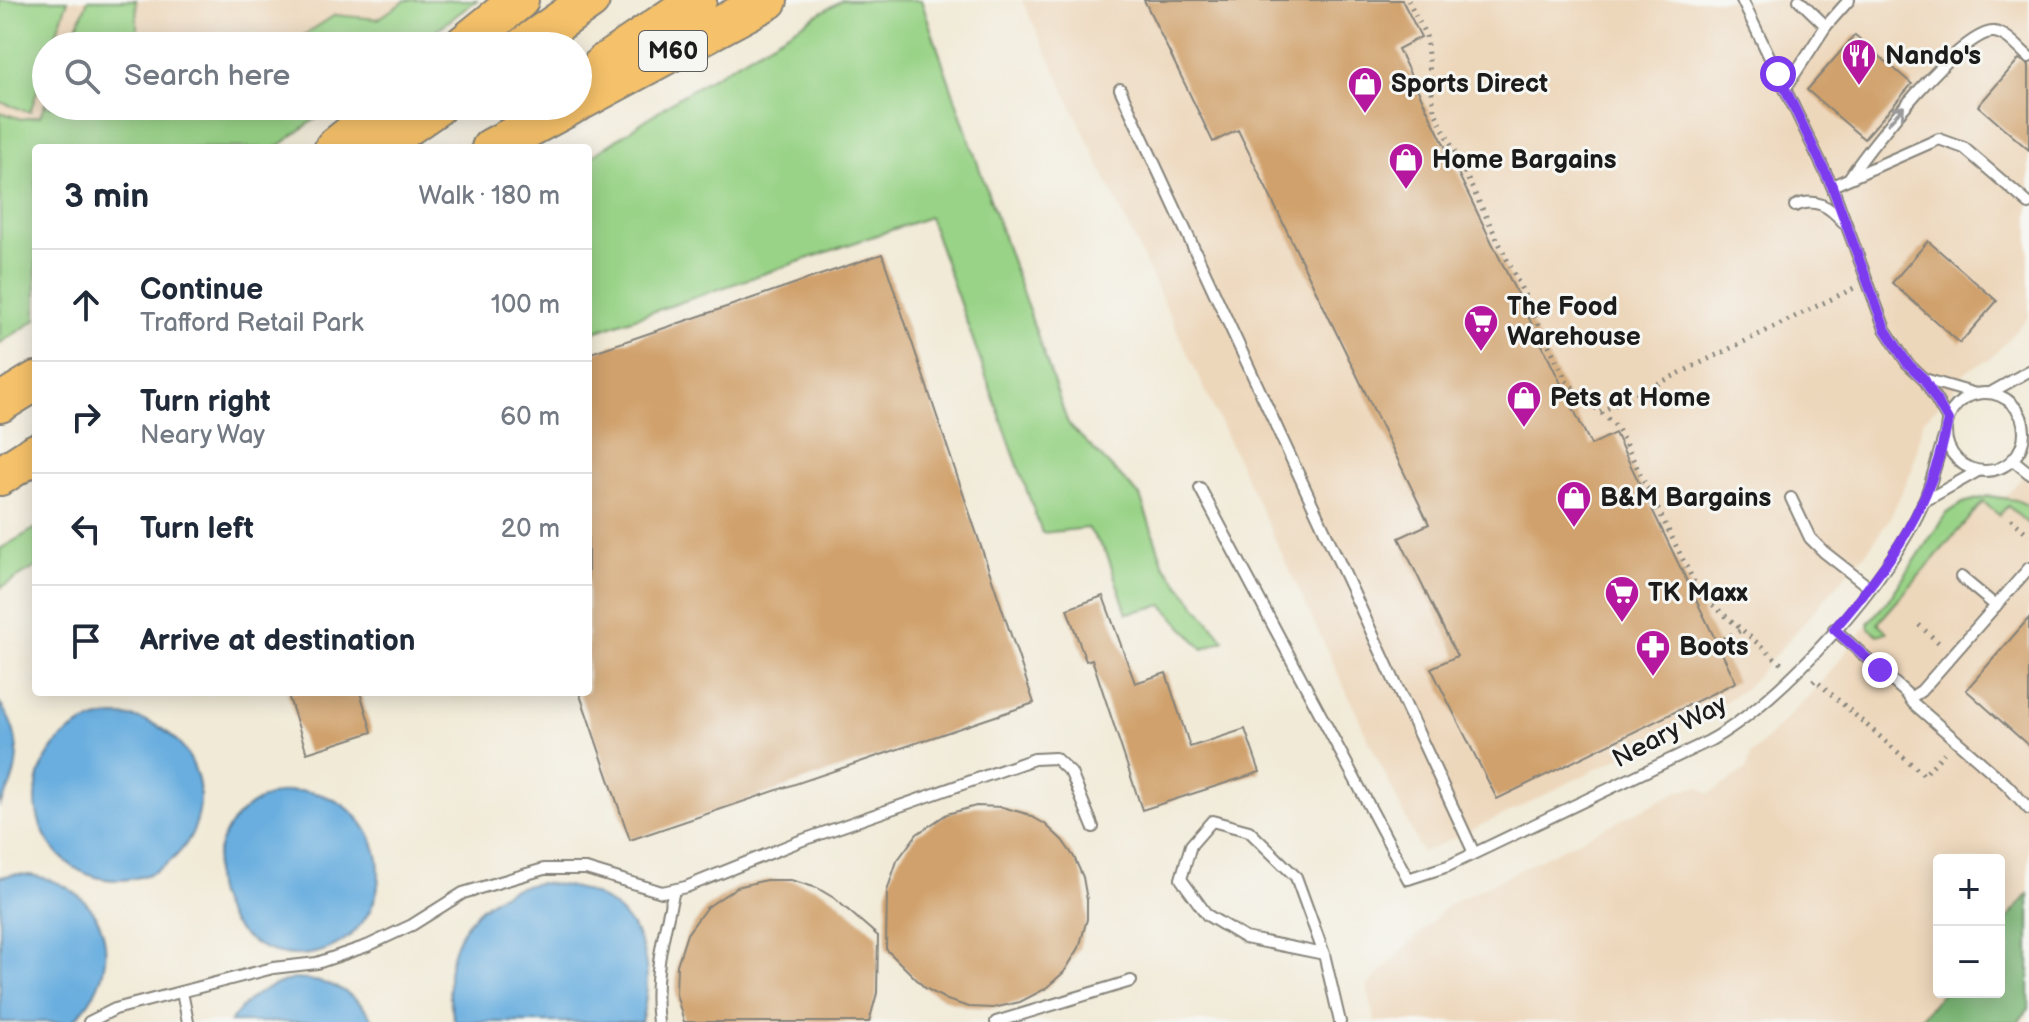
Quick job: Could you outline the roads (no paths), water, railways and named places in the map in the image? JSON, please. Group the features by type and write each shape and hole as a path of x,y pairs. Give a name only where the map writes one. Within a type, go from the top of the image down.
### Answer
{"highway":[{"path":"479,32 519,0"},
{"path":"544,32 590,0"},
{"name":"M60","path":"592,71 697,0"},
{"name":"M60","path":"592,94 768,0"},
{"path":"339,144 369,120"},
{"path":"382,144 417,120"},
{"path":"487,144 522,120"},
{"path":"499,144 544,120"},
{"path":"0,403 32,383"},
{"path":"0,476 32,456"}],"lane":[{"path":"1742,0 1832,186 1890,338 1907,363 1924,379 1947,426 1951,452 1967,467 1990,471 2013,460 2024,437 2020,413 2002,396 1990,393 1963,399 1954,408 1947,426"},
{"path":"1799,0 1826,26"},
{"path":"1785,89 1826,26 1849,0"},
{"path":"1850,177 1897,114 1957,53 1981,35 1993,32 2002,34 2029,57"},
{"path":"1120,89 1474,853"},
{"path":"1832,186 1939,139 1964,148 2029,204"},
{"path":"1795,206 1807,202 1823,205 1849,230"},
{"path":"1990,393 2029,371"},
{"path":"1924,379 1976,394"},
{"path":"2024,425 2029,412"},
{"name":"Neary Way","path":"1200,488 1408,879 1448,866 1730,729 1773,695 1870,588 1900,546 1923,502 1947,426"},
{"path":"2013,460 2029,473"},
{"path":"1923,502 1978,471"},
{"path":"1791,498 1810,538 1870,588"},
{"path":"1910,698 1921,691 2029,568"},
{"path":"1961,577 1996,606"},
{"path":"1834,629 2007,785 2029,809"},
{"path":"89,1022 115,1009 273,968 317,963 412,925 463,893 544,869 586,869 662,892 674,890 800,841 1034,759 1055,758 1071,773 1093,827"},
{"path":"1324,954 1245,938 1207,915 1181,879 1191,845 1212,821 1249,831 1296,877 1324,954 1340,1022"},
{"path":"658,1022 658,964 674,890"},
{"path":"996,1022 1131,981"},
{"path":"182,992 188,1022"}],"water":[{"path":"0,704 13,729 17,754 12,780 0,805"},
{"path":"118,716 149,722 176,740 194,767 200,798 194,829 176,856 149,874 118,880 87,874 60,856 42,829 36,798 42,767 60,740 87,722"},
{"path":"297,791 328,797 355,815 373,842 379,873 373,904 355,931 328,949 297,955 266,949 239,931 221,904 215,873 221,842 239,815 266,797"},
{"path":"15,874 45,878 70,889 89,906 100,926 105,949 102,973 92,998 72,1022 0,1022 0,877"},
{"path":"538,883 568,886 593,894 614,907 630,923 646,966 646,993 641,1022 455,1022 450,1002 450,964 463,930 490,902 511,890"},
{"path":"294,979 340,989 359,1002 374,1022 230,1022 258,994"}],"place":[{"name":"Nando's","path":"1859,87"},
{"name":"Sports Direct","path":"1365,115"},
{"name":"Home Bargains","path":"1406,191"},
{"name":"The Food Warehouse","path":"1481,353"},
{"name":"Pets at Home","path":"1524,429"},
{"name":"B&M Bargains","path":"1574,529"},
{"name":"TK Maxx","path":"1622,624"},
{"name":"Boots","path":"1653,678"}]}
